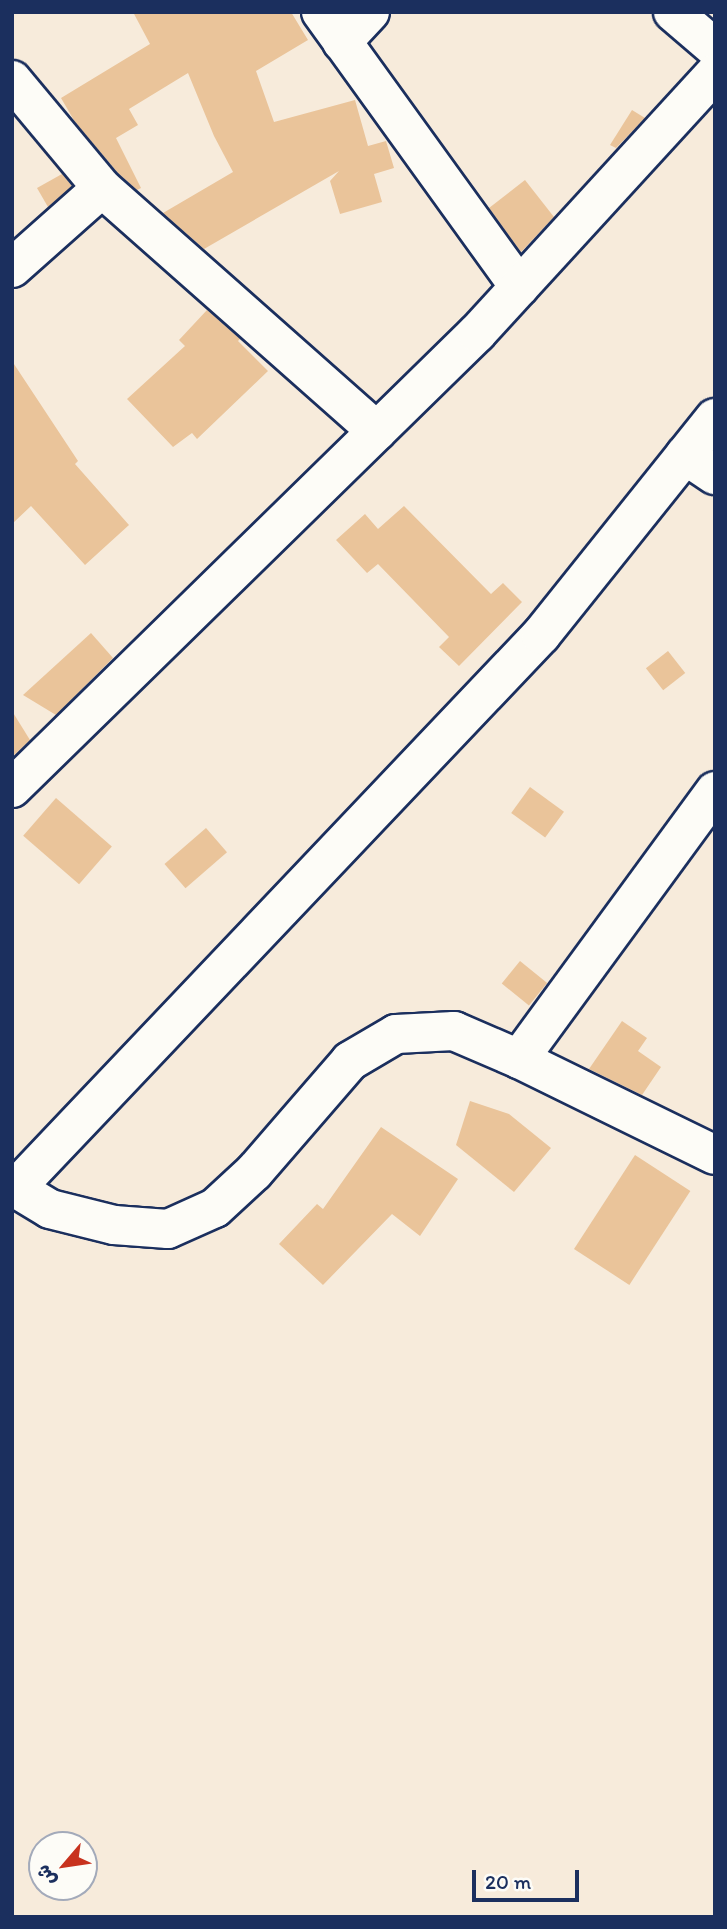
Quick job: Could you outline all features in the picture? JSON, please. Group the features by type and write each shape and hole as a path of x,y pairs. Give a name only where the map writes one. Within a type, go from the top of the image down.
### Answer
{"street":[{"path":"370,12 332,27 519,287"},
{"path":"673,12 715,48"},
{"path":"12,788 377,431 519,287 715,73"},
{"path":"12,80 102,188 377,431"},
{"path":"12,268 102,188"},
{"path":"715,418 700,465 14,1187 50,1209 114,1224 168,1229 215,1208 254,1172 350,1061 396,1034 454,1031 519,1059 715,1155"},
{"path":"519,1059 715,791"}],"building":[{"path":"133,12 291,12 308,40 256,71 274,122 355,100 368,146 386,141 394,168 374,174 382,202 340,214 330,181 339,171 204,249 163,213 233,172 214,136 188,73 129,109 138,125 116,138 141,188 137,190 118,173 75,122 61,98 150,44"},
{"path":"632,110 645,118 616,148 610,145"},
{"path":"62,174 72,186 48,207 37,188"},
{"path":"525,180 554,217 521,252 489,208"},
{"path":"207,310 240,339 238,341 268,371 197,439 192,433 173,447 127,399 185,346 179,340"},
{"path":"12,361 78,461 75,464 129,525 85,565 31,506 12,524"},
{"path":"404,506 491,594 503,583 522,602 459,666 439,647 449,637 378,564 367,573 336,540 365,514 378,529"},
{"path":"91,633 113,658 56,715 23,695"},
{"path":"668,651 685,673 663,690 646,668"},
{"path":"12,711 30,740 12,757"},
{"path":"530,787 564,812 545,838 511,813"},
{"path":"56,798 112,847 79,884 23,836"},
{"path":"206,828 227,852 185,888 164,864"},
{"path":"520,961 547,983 529,1006 502,984"},
{"path":"622,1021 647,1038 638,1051 661,1067 642,1095 589,1069"},
{"path":"470,1101 509,1114 551,1148 514,1192 456,1145"},
{"path":"381,1127 458,1179 420,1236 392,1214 323,1285 279,1244 317,1204 323,1209"},
{"path":"635,1155 690,1191 629,1285 574,1249"}]}
